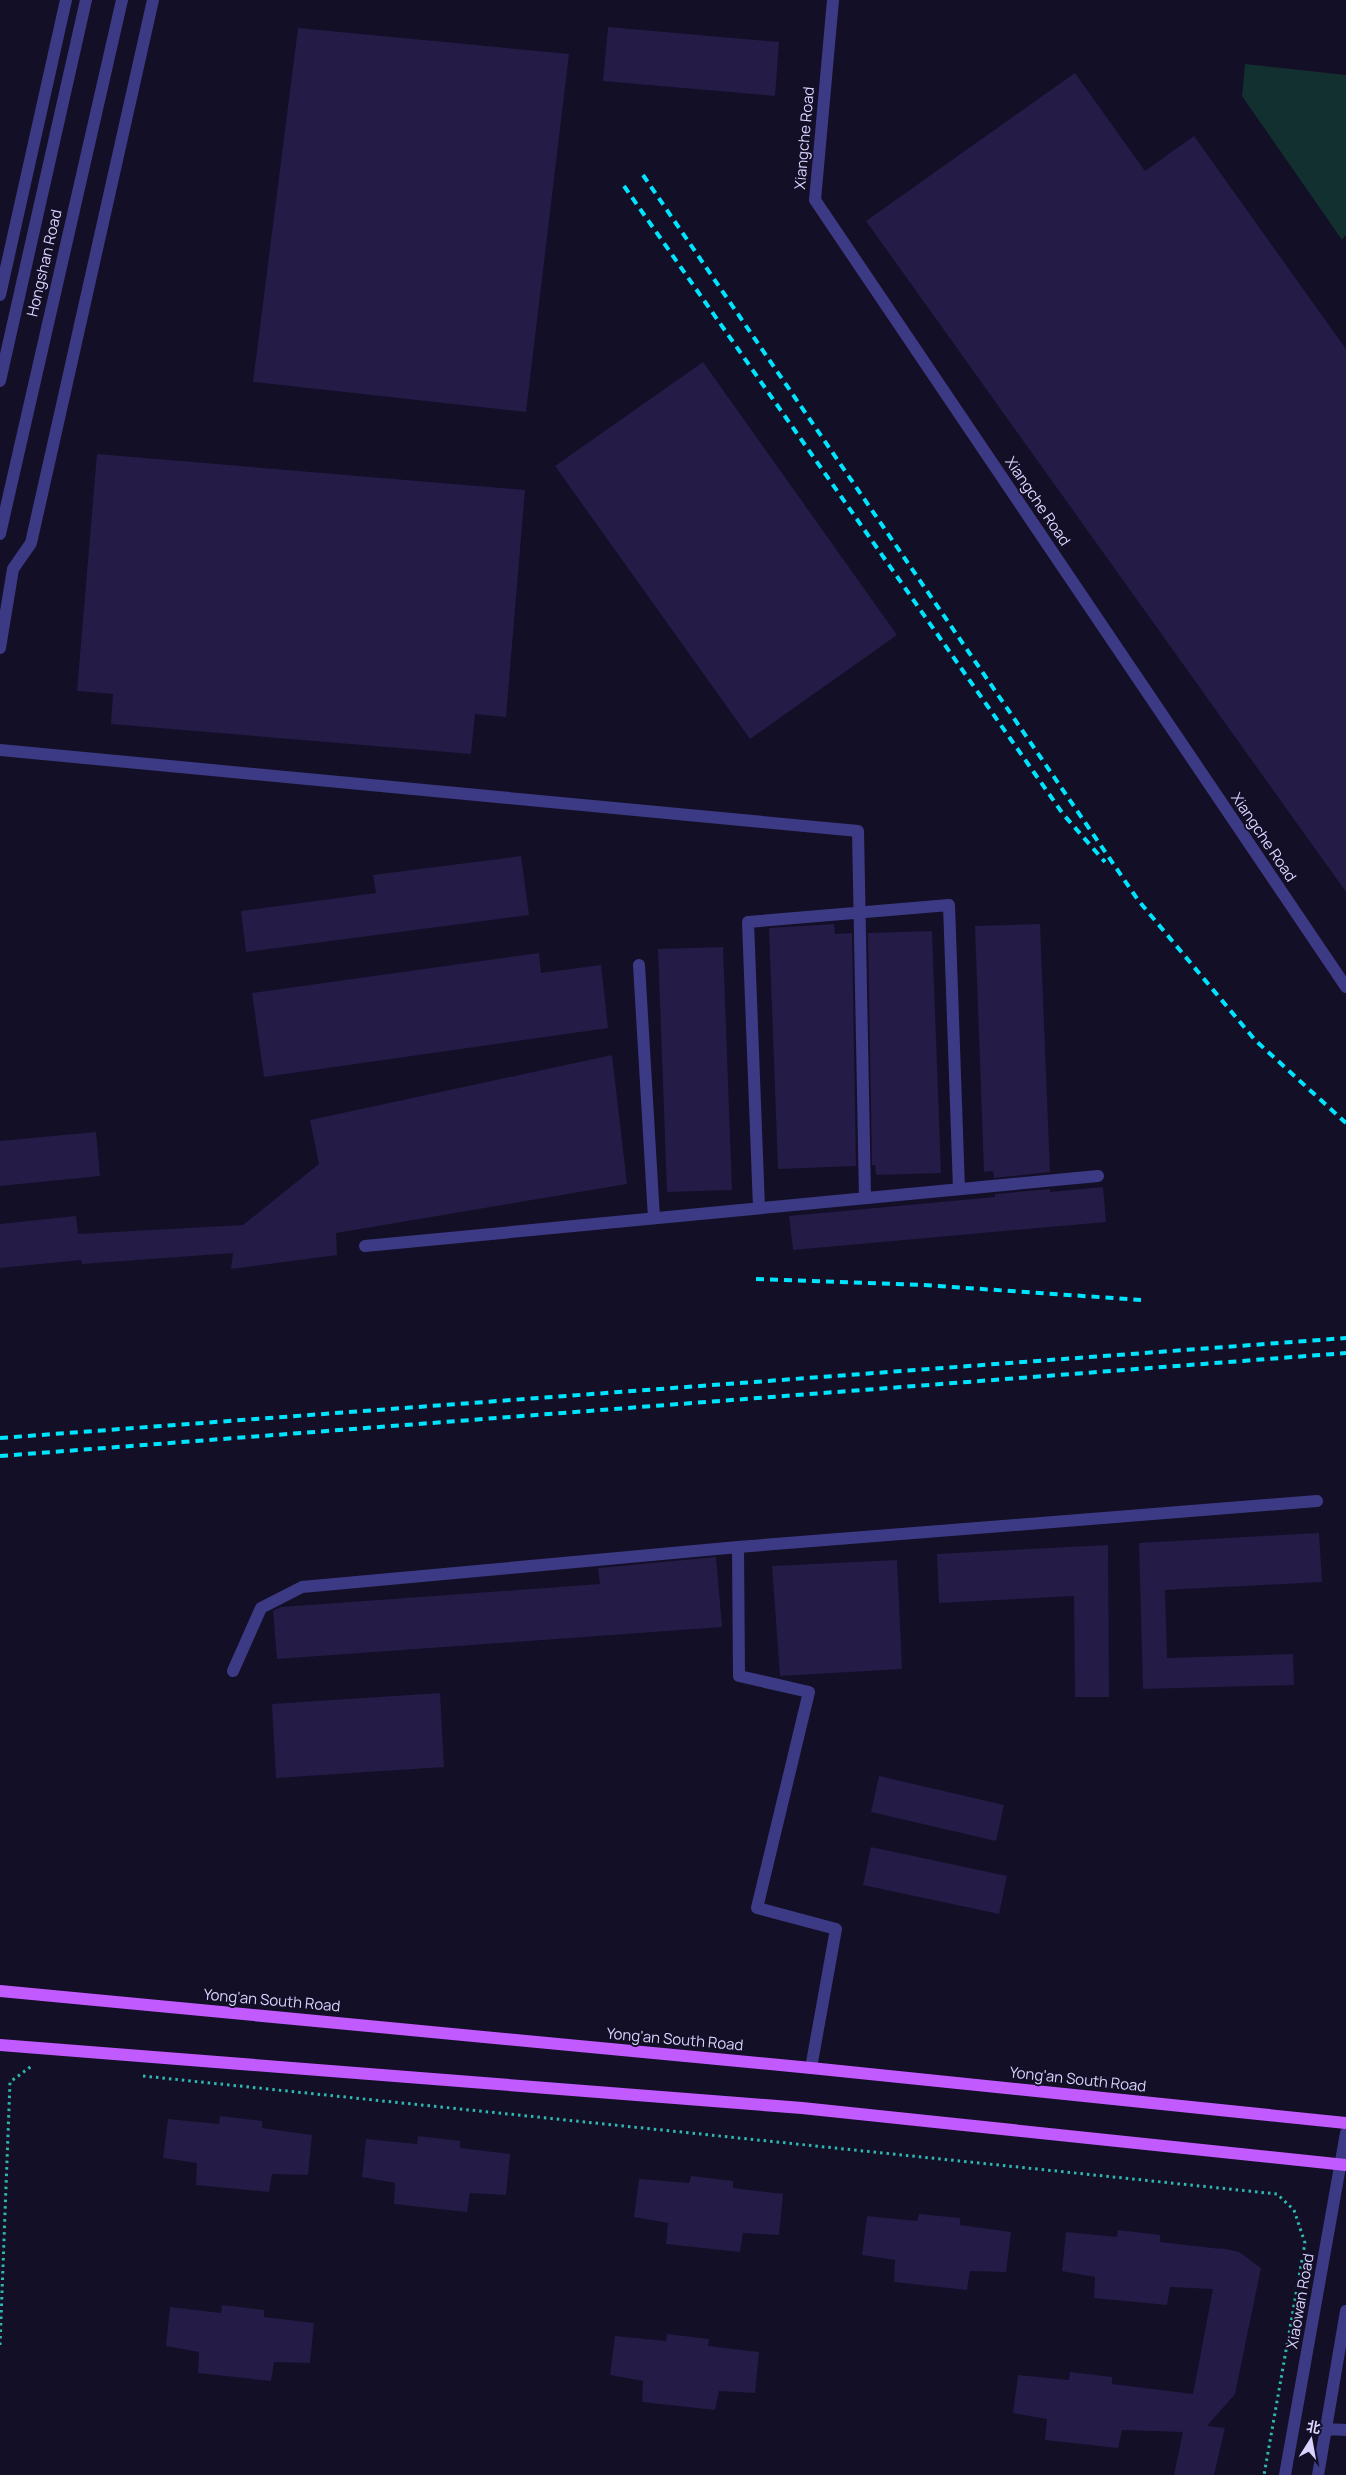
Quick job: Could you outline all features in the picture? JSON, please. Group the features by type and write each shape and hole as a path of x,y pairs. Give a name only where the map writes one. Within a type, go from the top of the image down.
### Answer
{"main road":[{"name":"Yong'an South Road","path":"0,1991 811,2068 1346,2123"},
{"path":"0,2046 802,2108 1343,2165"}],"street":[{"path":"0,295 66,0"},
{"name":"Hongshan Road","path":"0,380 86,0"},
{"name":"Hongshan Road","path":"0,534 122,0"},
{"path":"0,648 13,569 31,543 153,0"},
{"name":"Xiangche Road","path":"833,0 815,200 1346,988"},
{"path":"0,750 858,831 865,1198"},
{"path":"759,1208 748,922 859,911 949,905 959,1189"},
{"path":"639,964 654,1218"},
{"path":"365,1246 1098,1176"},
{"path":"233,1671 261,1608 302,1588 738,1546 1317,1501"},
{"path":"738,1546 739,1676 810,1692 757,1908 836,1929 811,2068"},
{"name":"Xiaowan Road","path":"1285,2475 1343,2165 1346,2133"},
{"path":"1318,2475 1346,2311"},
{"path":"1326,2429 1346,2430"}],"path":[{"path":"0,2345 10,2082 34,2064 36,2049"},
{"path":"134,2075 1277,2194 1294,2210 1305,2243 1264,2475"}],"green space":[{"path":"1245,64 1346,75 1346,235 1342,240 1242,96"}],"building":[{"path":"608,27 779,42 775,96 603,81"},
{"path":"298,28 569,54 526,412 253,382"},
{"path":"1075,73 1145,171 1194,136 1346,349 1346,892 866,221"},
{"path":"703,362 897,635 750,739 555,466"},
{"path":"97,454 525,490 506,717 475,714 471,754 111,724 113,694 77,691"},
{"path":"521,856 529,915 246,952 241,911 376,893 373,875"},
{"path":"834,924 835,934 852,933 856,1166 778,1169 769,928"},
{"path":"1040,924 1050,1172 994,1178 993,1171 984,1172 975,926"},
{"path":"932,931 941,1173 876,1175 875,1165 872,1165 868,933"},
{"path":"723,947 732,1190 667,1192 658,949"},
{"path":"539,953 541,973 601,965 608,1028 264,1077 252,993"},
{"path":"612,1055 627,1184 336,1233 337,1255 231,1269 233,1253 82,1264 81,1260 0,1268 0,1224 76,1216 78,1234 243,1225 319,1164 310,1120"},
{"path":"96,1132 100,1176 0,1186 0,1141"},
{"path":"1103,1187 1106,1222 793,1250 789,1216 995,1197 995,1194 1050,1189 1050,1192"},
{"path":"1319,1533 1322,1582 1165,1590 1167,1658 1293,1654 1294,1685 1143,1689 1139,1543"},
{"path":"1108,1545 1109,1697 1075,1697 1074,1596 939,1603 937,1554"},
{"path":"716,1557 722,1627 277,1659 273,1611 281,1607 600,1584 598,1568"},
{"path":"897,1560 902,1669 780,1676 772,1566"},
{"path":"440,1693 444,1767 276,1778 272,1704"},
{"path":"879,1776 1004,1805 996,1841 871,1812"},
{"path":"871,1847 1007,1876 999,1914 863,1885"},
{"path":"220,2116 262,2121 262,2128 312,2135 308,2175 272,2174 269,2192 196,2185 197,2163 163,2158 168,2119 219,2124"},
{"path":"418,2136 460,2141 460,2148 510,2154 506,2195 470,2193 467,2212 394,2204 395,2183 362,2177 366,2139 417,2144"},
{"path":"691,2176 733,2181 733,2188 783,2194 779,2235 743,2233 740,2252 666,2244 668,2223 634,2217 639,2179 689,2183"},
{"path":"919,2214 960,2218 960,2225 1011,2232 1006,2272 970,2271 967,2290 894,2282 895,2260 862,2255 867,2216 917,2221"},
{"path":"1118,2230 1160,2235 1160,2242 1221,2248 1239,2252 1261,2268 1235,2394 1207,2426 1225,2428 1214,2475 1174,2475 1183,2432 1122,2430 1118,2448 1045,2440 1047,2419 1013,2413 1018,2375 1069,2380 1070,2372 1112,2377 1112,2384 1193,2394 1213,2289 1170,2287 1167,2305 1094,2298 1095,2277 1062,2271 1066,2232 1117,2237"},
{"path":"222,2305 264,2310 264,2317 314,2323 310,2363 274,2362 271,2381 198,2373 199,2352 166,2346 170,2307 221,2313"},
{"path":"667,2334 709,2339 708,2346 759,2352 755,2393 719,2391 715,2410 642,2402 643,2381 610,2375 615,2336 666,2341"}],"railway":[{"path":"643,175 1138,900 1255,1040 1346,1123"},
{"path":"624,186 1063,814 1105,862"},
{"path":"756,1279 924,1285 1141,1300"},
{"path":"0,1438 1346,1338"},
{"path":"0,1456 1346,1353"}]}
